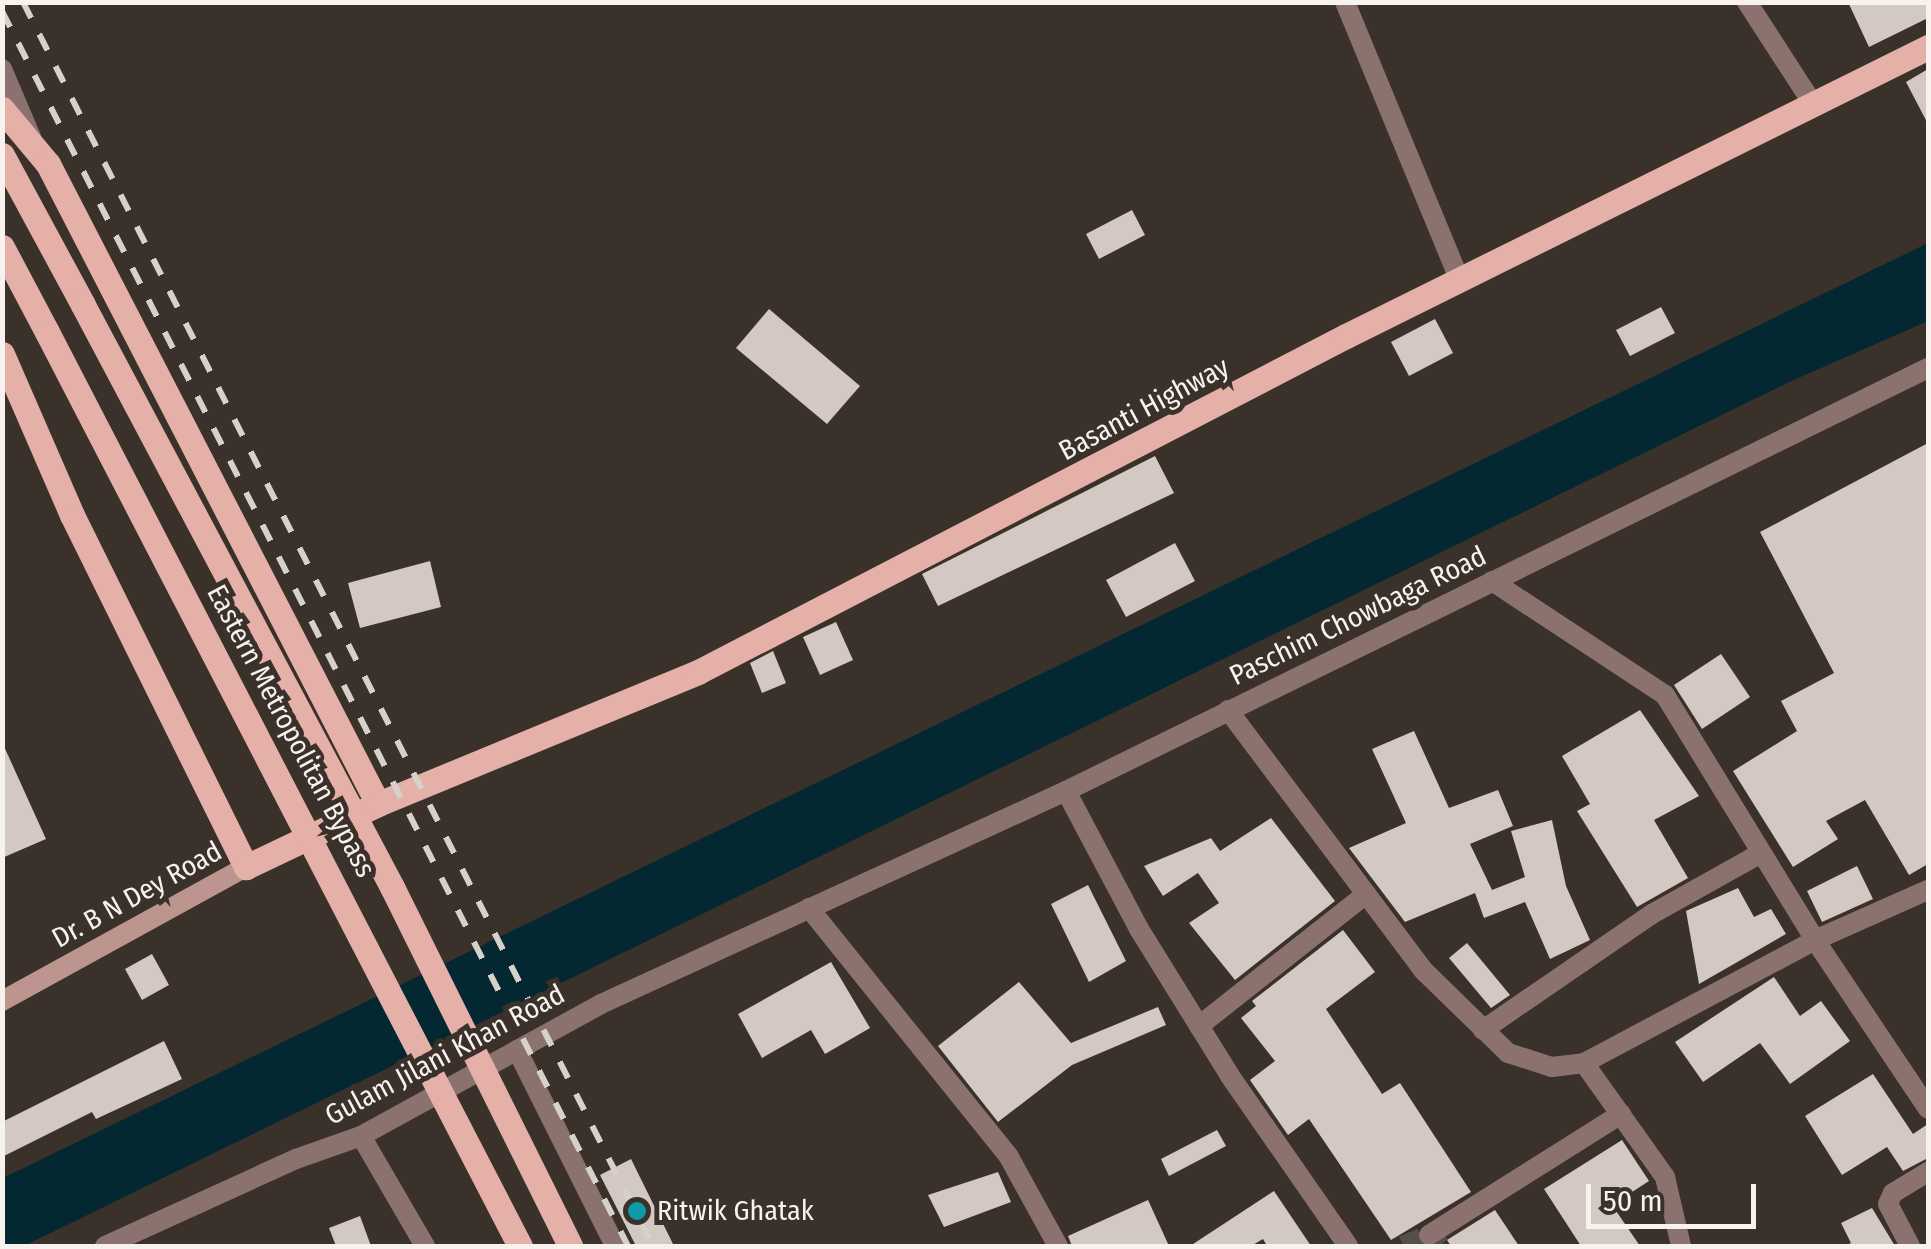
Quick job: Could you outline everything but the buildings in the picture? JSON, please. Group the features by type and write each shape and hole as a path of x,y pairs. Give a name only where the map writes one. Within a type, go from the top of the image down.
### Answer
{"main road":[{"name":"Basanti Highway","path":"246,867 378,804 698,672 1460,279 1928,48"},
{"path":"2,108 32,140 378,804"},
{"path":"2,155 392,887 570,1246"},
{"name":"Eastern Metropolitan Bypass","path":"2,247 520,1246"},
{"path":"2,354 72,516 246,867"},
{"name":"Dr. B N Dey Road","path":"2,1001 246,867"}],"street":[{"path":"1345,2 1460,279"},
{"path":"1747,2 1814,104"},
{"path":"2,70 32,140"},
{"name":"Paschim Chowbaga Road","path":"809,908 1066,791 1928,368"},
{"path":"1492,581 1665,695 1815,940 1928,1109"},
{"path":"1228,710 1423,970 1483,1030 1525,1060 1552,1067 1584,1063 1815,940 1928,890"},
{"path":"1066,791 1199,1026 1348,1246"},
{"path":"1483,1030 1652,914 1762,853"},
{"path":"1199,1026 1366,894"},
{"path":"809,908 1009,1157 1058,1246"},
{"name":"Gulam Jilani Khan Road","path":"105,1246 296,1158 360,1136 517,1050 809,908"},
{"path":"517,1050 615,1246"},
{"path":"1584,1063 1665,1177 1680,1246"},
{"path":"1430,1235 1622,1114"},
{"path":"360,1136 425,1246"},
{"path":"1910,1246 1888,1204 1892,1193 1928,1172"}],"water":[{"path":"1928,243 1928,321 1787,383 24,1246 3,1246 3,1178"}],"tunnel":[{"path":"1403,1246 1429,1235 1441,1246"}],"railway":[{"path":"23,2 653,1246"},
{"path":"2,11 628,1246"}],"place":[{"name":"Ritwik Ghatak","path":"637,1211"}]}
